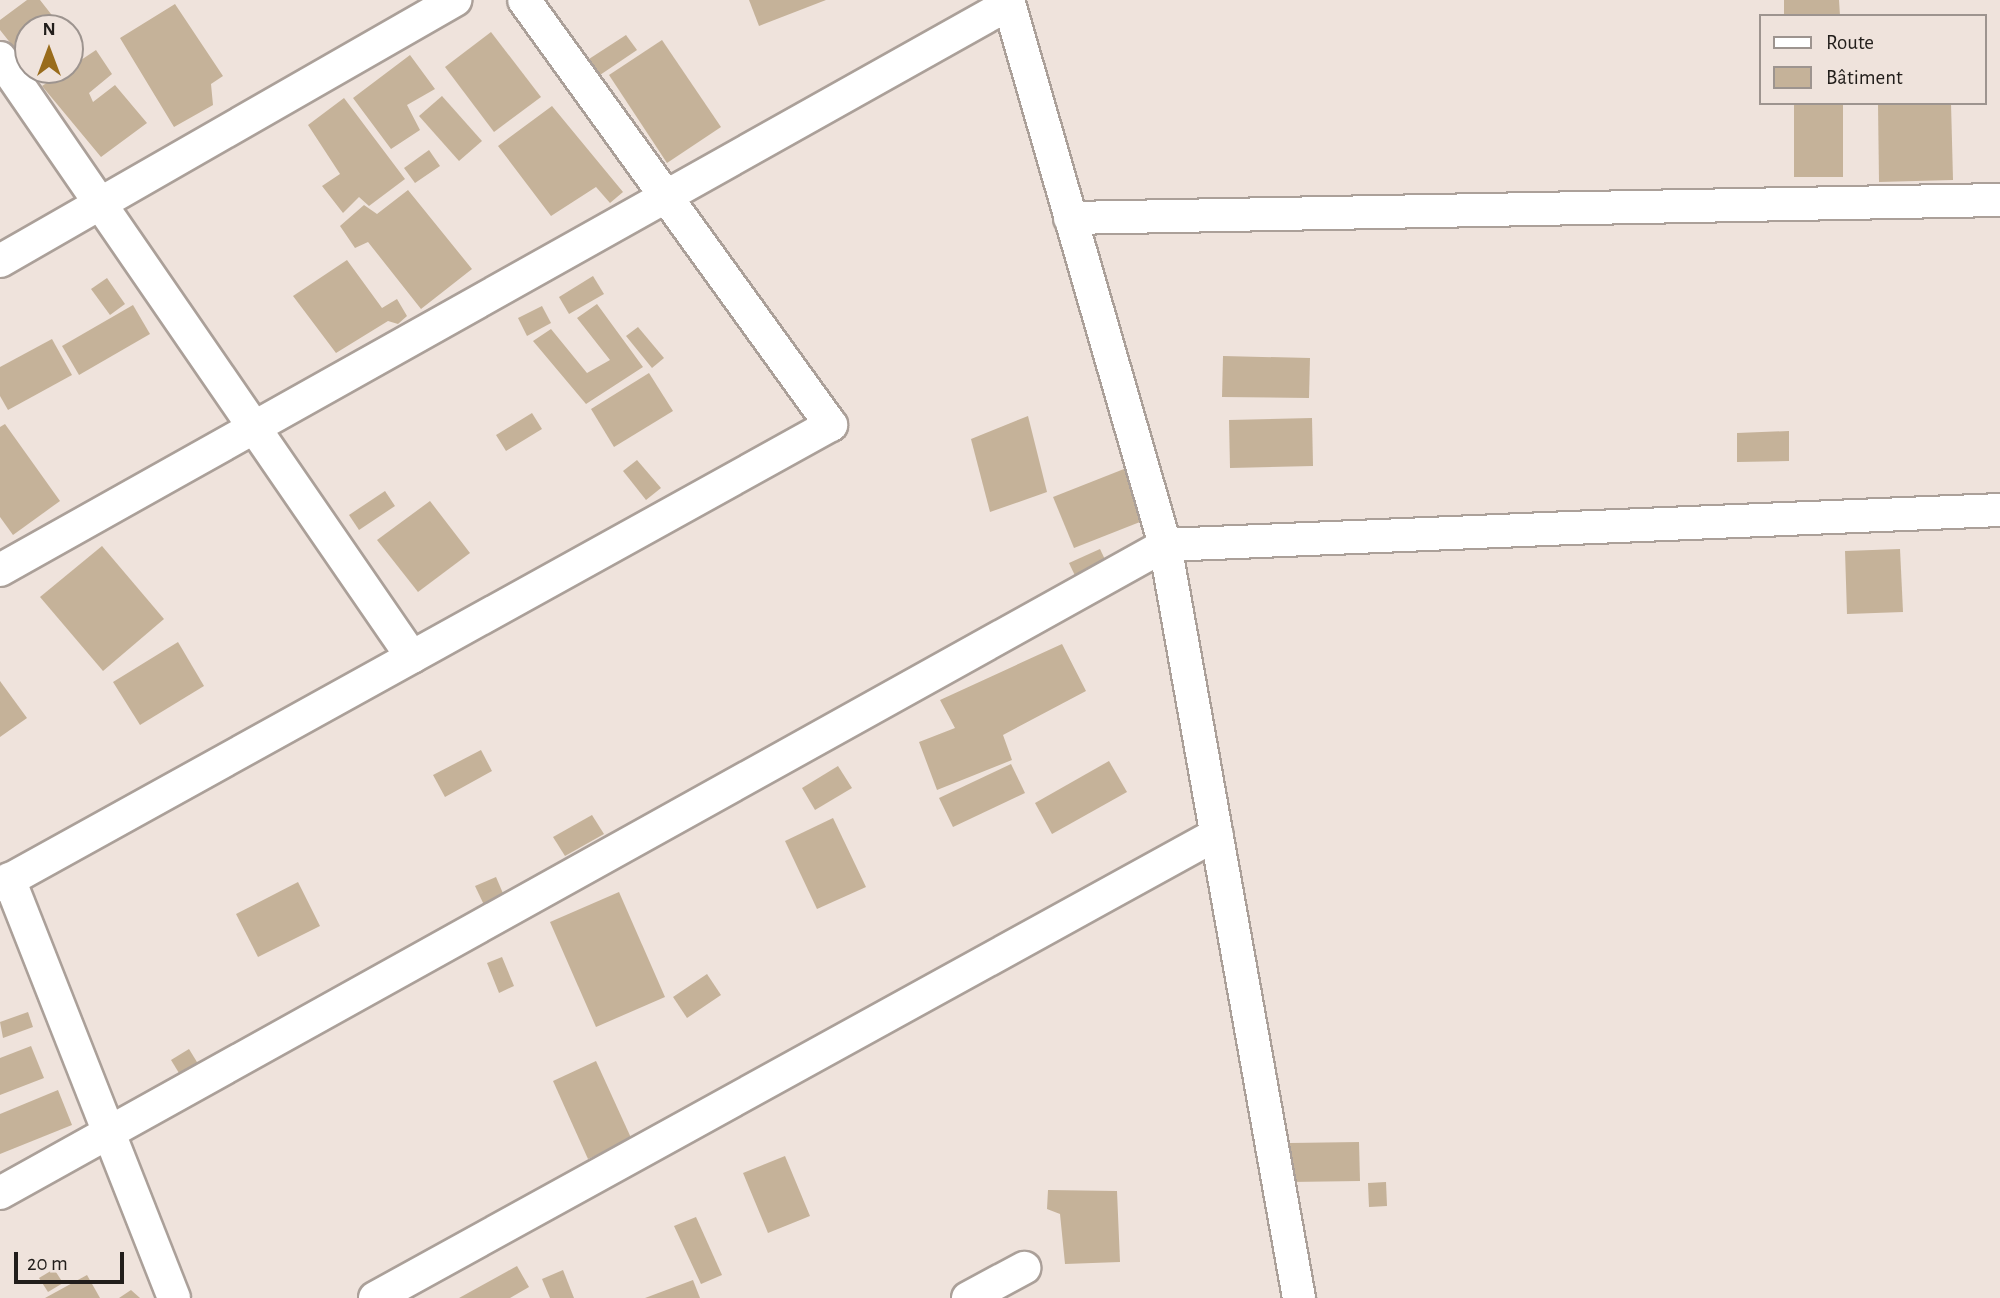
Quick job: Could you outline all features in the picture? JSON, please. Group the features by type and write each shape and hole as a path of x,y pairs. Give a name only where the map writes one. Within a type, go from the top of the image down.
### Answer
{"street":[{"path":"0,261 455,0"},
{"path":"174,1298 5,882 831,425 524,0"},
{"path":"0,570 1008,2 1165,545 1299,1298"},
{"path":"0,58 412,657"},
{"path":"1070,218 2000,200"},
{"path":"0,1193 1165,545 2000,510"},
{"path":"375,1298 1217,834"},
{"path":"968,1298 1024,1268"}],"building":[{"path":"27,0 40,0 51,14 14,14 14,48 0,30 0,20"},
{"path":"749,0 826,0 759,26"},
{"path":"1784,0 1839,0 1840,14 1784,14"},
{"path":"175,4 223,76 211,84 213,105 174,127 120,38"},
{"path":"491,32 541,97 494,132 445,67"},
{"path":"626,35 637,50 600,75 589,59"},
{"path":"662,40 721,127 667,163 609,75"},
{"path":"96,50 112,74 89,93 93,102 115,85 147,123 101,157 42,86 84,84 84,58"},
{"path":"410,55 435,89 407,105 420,130 391,149 353,98"},
{"path":"442,96 482,141 459,161 419,116"},
{"path":"344,98 405,179 369,206 359,197 343,213 322,186 340,174 308,125"},
{"path":"1794,105 1843,105 1843,177 1794,177"},
{"path":"1878,105 1951,105 1953,180 1879,182"},
{"path":"552,106 623,192 610,203 596,187 551,216 498,146"},
{"path":"429,150 440,166 415,183 404,168"},
{"path":"408,190 472,269 421,309 368,242 355,248 340,226 364,205 377,214"},
{"path":"347,260 382,308 397,299 407,316 398,324 388,321 336,353 293,296"},
{"path":"593,276 604,294 569,314 559,297"},
{"path":"107,278 125,304 110,315 91,289"},
{"path":"597,304 643,367 586,404 533,341 551,329 587,373 610,360 577,318"},
{"path":"133,305 150,334 79,375 62,346"},
{"path":"542,306 551,323 527,336 518,318"},
{"path":"638,327 664,358 652,368 626,336"},
{"path":"52,339 72,375 8,410 0,396 0,367"},
{"path":"1223,356 1310,358 1309,398 1222,397"},
{"path":"649,373 673,411 614,447 591,409"},
{"path":"532,413 542,429 506,451 496,435"},
{"path":"1028,416 1047,492 990,512 971,439"},
{"path":"1312,418 1313,466 1230,468 1229,420"},
{"path":"5,424 60,501 13,535 0,517 0,427"},
{"path":"1789,431 1789,461 1737,462 1737,433"},
{"path":"637,460 661,488 646,500 623,471"},
{"path":"1124,469 1145,520 1074,548 1053,497"},
{"path":"385,491 395,506 359,530 349,515"},
{"path":"430,501 470,553 418,592 377,540"},
{"path":"102,546 164,619 103,671 40,597"},
{"path":"1100,549 1110,570 1079,584 1069,563"},
{"path":"1900,549 1903,612 1847,614 1845,551"},
{"path":"178,642 204,686 140,725 113,682"},
{"path":"1062,644 1086,691 1003,735 1012,760 937,790 919,742 955,728 940,700"},
{"path":"0,681 27,718 0,737"},
{"path":"481,750 492,771 445,797 433,775"},
{"path":"1109,761 1127,792 1052,834 1035,803"},
{"path":"1011,764 1025,793 953,827 939,798"},
{"path":"838,766 852,788 815,810 802,788"},
{"path":"592,815 604,834 565,856 553,837"},
{"path":"833,818 866,887 817,909 785,841"},
{"path":"496,877 505,898 485,907 475,886"},
{"path":"298,882 320,926 258,957 236,914"},
{"path":"619,892 665,997 596,1027 550,922"},
{"path":"502,957 514,986 499,993 487,963"},
{"path":"707,974 721,995 687,1018 673,997"},
{"path":"28,1012 33,1027 3,1038 0,1022"},
{"path":"31,1046 44,1078 0,1095 0,1058"},
{"path":"189,1049 200,1067 182,1078 171,1060"},
{"path":"596,1061 632,1140 588,1159 553,1081"},
{"path":"58,1090 72,1125 0,1154 0,1114"},
{"path":"1359,1142 1360,1181 1290,1182 1290,1143"},
{"path":"785,1156 810,1216 768,1233 743,1173"},
{"path":"1386,1182 1387,1206 1369,1207 1368,1183"},
{"path":"1048,1190 1117,1191 1120,1262 1065,1264 1060,1214 1047,1209"},
{"path":"696,1217 722,1275 701,1284 674,1226"},
{"path":"517,1266 529,1287 510,1298 459,1298"},
{"path":"54,1269 63,1283 48,1292 39,1278"},
{"path":"563,1270 574,1298 550,1298 542,1279"},
{"path":"87,1275 100,1298 45,1298"},
{"path":"693,1280 700,1298 645,1298"},
{"path":"131,1290 140,1298 119,1298"}]}
